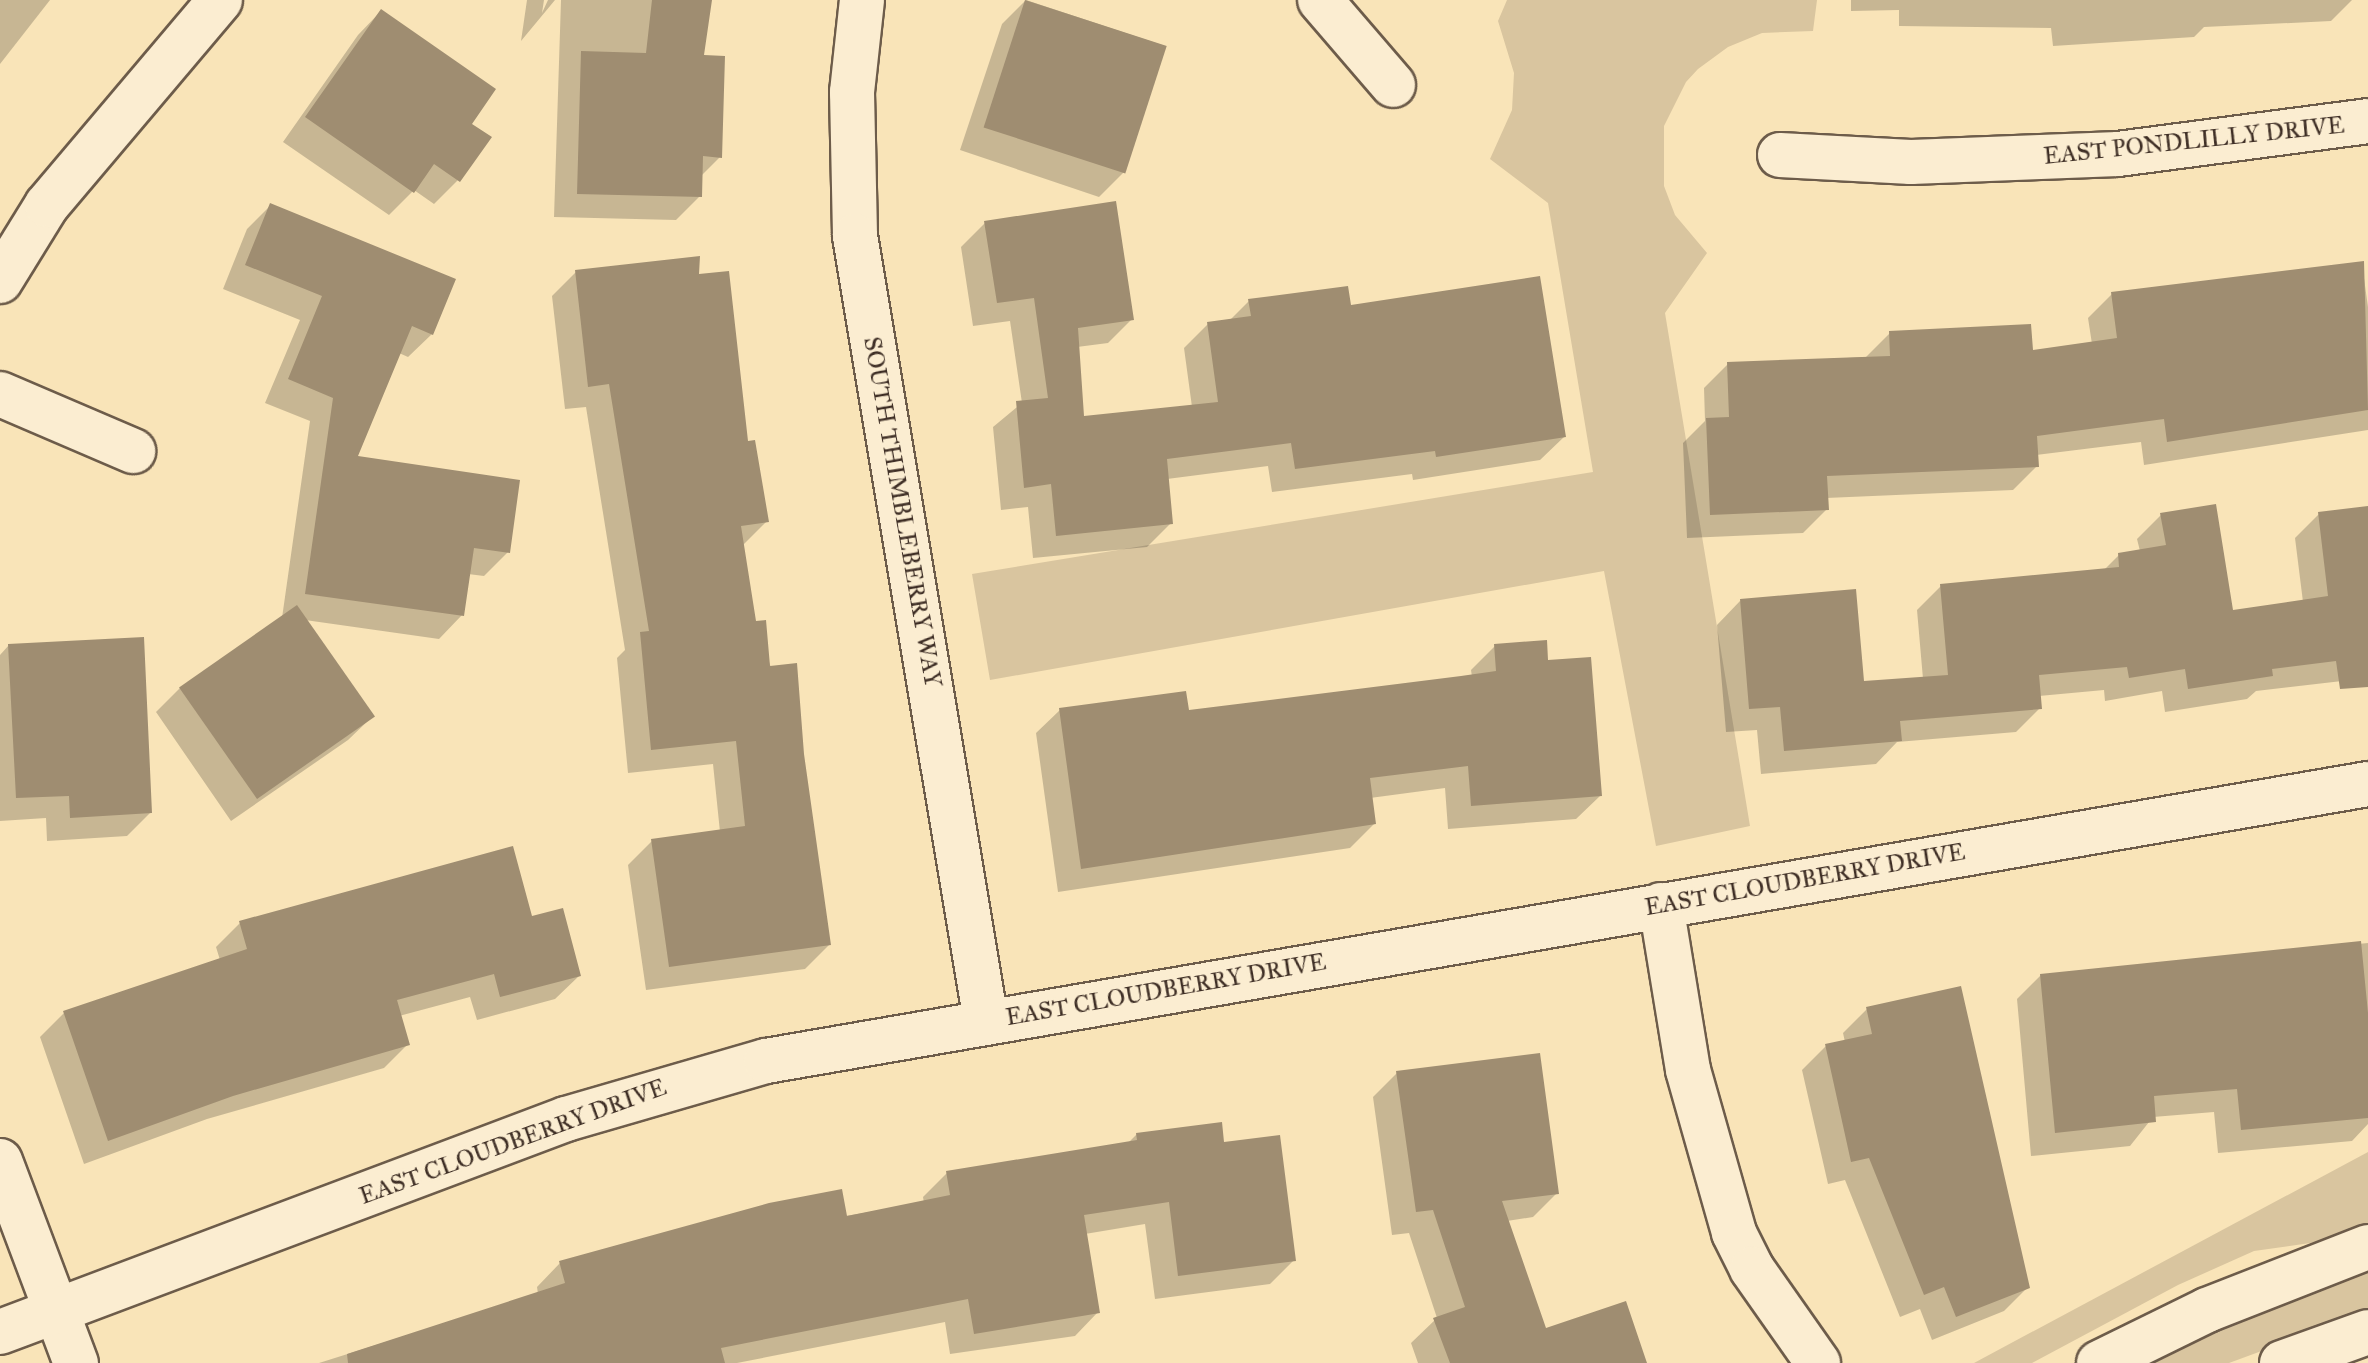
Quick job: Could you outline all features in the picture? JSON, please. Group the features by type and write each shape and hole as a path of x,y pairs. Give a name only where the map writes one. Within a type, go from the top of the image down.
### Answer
{"street":[{"path":"0,281 66,181 220,0"},
{"name":"SOUTH THIMBLEBERRY WAY","path":"862,0 852,92 855,236 986,1021"},
{"path":"1320,0 1393,85"},
{"name":"EAST PONDLILLY DRIVE","path":"1780,155 1911,162 2118,154 2368,121"},
{"path":"0,394 133,451"},
{"name":"EAST CLOUDBERRY DRIVE","path":"0,1332 566,1119 664,1087 807,1053 2368,784"},
{"path":"1661,905 1688,1070 1734,1233 1752,1269 1818,1363"},
{"path":"0,1161 76,1363"},
{"path":"2099,1363 2207,1310 2368,1247"},
{"path":"2282,1363 2368,1332"}],"shaded area":[{"path":"1507,0 1817,0 1813,31 1762,33 1728,47 1698,69 1686,82 1664,126 1664,186 1675,215 1707,253 1665,313 1750,826 1656,846 1604,571 990,680 972,574 1593,472 1548,203 1490,159 1512,110 1514,73 1498,21"},
{"path":"2368,1152 2368,1226 2324,1241 2254,1251 2178,1285 2032,1363 1974,1363"},
{"path":"2368,1267 2368,1312 2229,1363 2134,1363"}],"building":[{"path":"652,0 712,0 704,55 725,56 722,158 703,156 702,197 577,194 581,51 646,53"},
{"path":"1025,0 1167,46 1125,173 984,127"},
{"path":"381,9 496,89 472,124 492,137 460,182 434,164 414,193 305,117"},
{"path":"1116,201 1134,320 1078,328 1084,416 1218,402 1207,322 1251,316 1248,299 1348,286 1351,305 1540,276 1566,437 1436,457 1435,451 1295,469 1291,443 1167,459 1173,524 1056,536 1051,484 1024,488 1016,401 1048,398 1034,298 997,303 984,221"},
{"path":"270,203 456,279 433,335 412,326 358,456 520,480 510,553 474,548 464,616 305,594 333,398 288,379 322,296 245,265"},
{"path":"700,256 699,274 729,271 748,441 755,440 769,522 741,526 756,621 766,620 770,666 797,663 804,754 831,945 669,967 651,839 745,826 736,741 651,750 640,632 649,631 609,384 588,387 575,270"},
{"path":"2364,261 2368,410 2167,442 2164,419 2037,436 2039,467 1827,476 1829,510 1710,515 1706,418 1729,417 1727,362 1890,356 1889,331 2031,324 2033,350 2117,338 2111,292"},
{"path":"2216,504 2233,610 2328,596 2318,512 2368,506 2368,687 2340,689 2336,661 2272,669 2273,676 2188,689 2185,669 2129,678 2127,667 2039,675 2042,709 1900,721 1902,741 1784,751 1780,707 1749,709 1740,599 1856,589 1864,681 1948,675 1940,584 2119,567 2118,553 2166,545 2160,513"},
{"path":"297,605 375,716 257,799 179,688"},
{"path":"144,637 152,813 70,818 69,796 16,798 8,644"},
{"path":"1547,640 1548,660 1591,657 1602,796 1471,806 1468,766 1370,778 1376,824 1081,869 1059,708 1186,691 1189,710 1461,676 1496,671 1494,644"},
{"path":"513,846 532,916 563,908 581,976 500,997 494,974 397,1000 410,1045 233,1096 108,1141 63,1011 247,949 239,921"},
{"path":"2361,941 2368,1013 2368,1118 2241,1130 2237,1089 2154,1096 2156,1122 2055,1133 2040,974"},
{"path":"1961,986 2030,1288 1956,1317 1944,1287 1924,1295 1869,1158 1851,1162 1825,1044 1872,1034 1866,1007"},
{"path":"1540,1053 1559,1194 1502,1201 1546,1328 1626,1301 1647,1363 1450,1363 1433,1318 1465,1307 1433,1210 1416,1212 1396,1071"},
{"path":"1222,1122 1224,1142 1280,1135 1296,1261 1178,1276 1169,1202 1084,1215 1100,1313 974,1334 968,1299 721,1348 725,1363 348,1363 347,1354 565,1283 559,1261 769,1203 842,1189 847,1216 950,1195 946,1171 1137,1140 1136,1133"}]}
